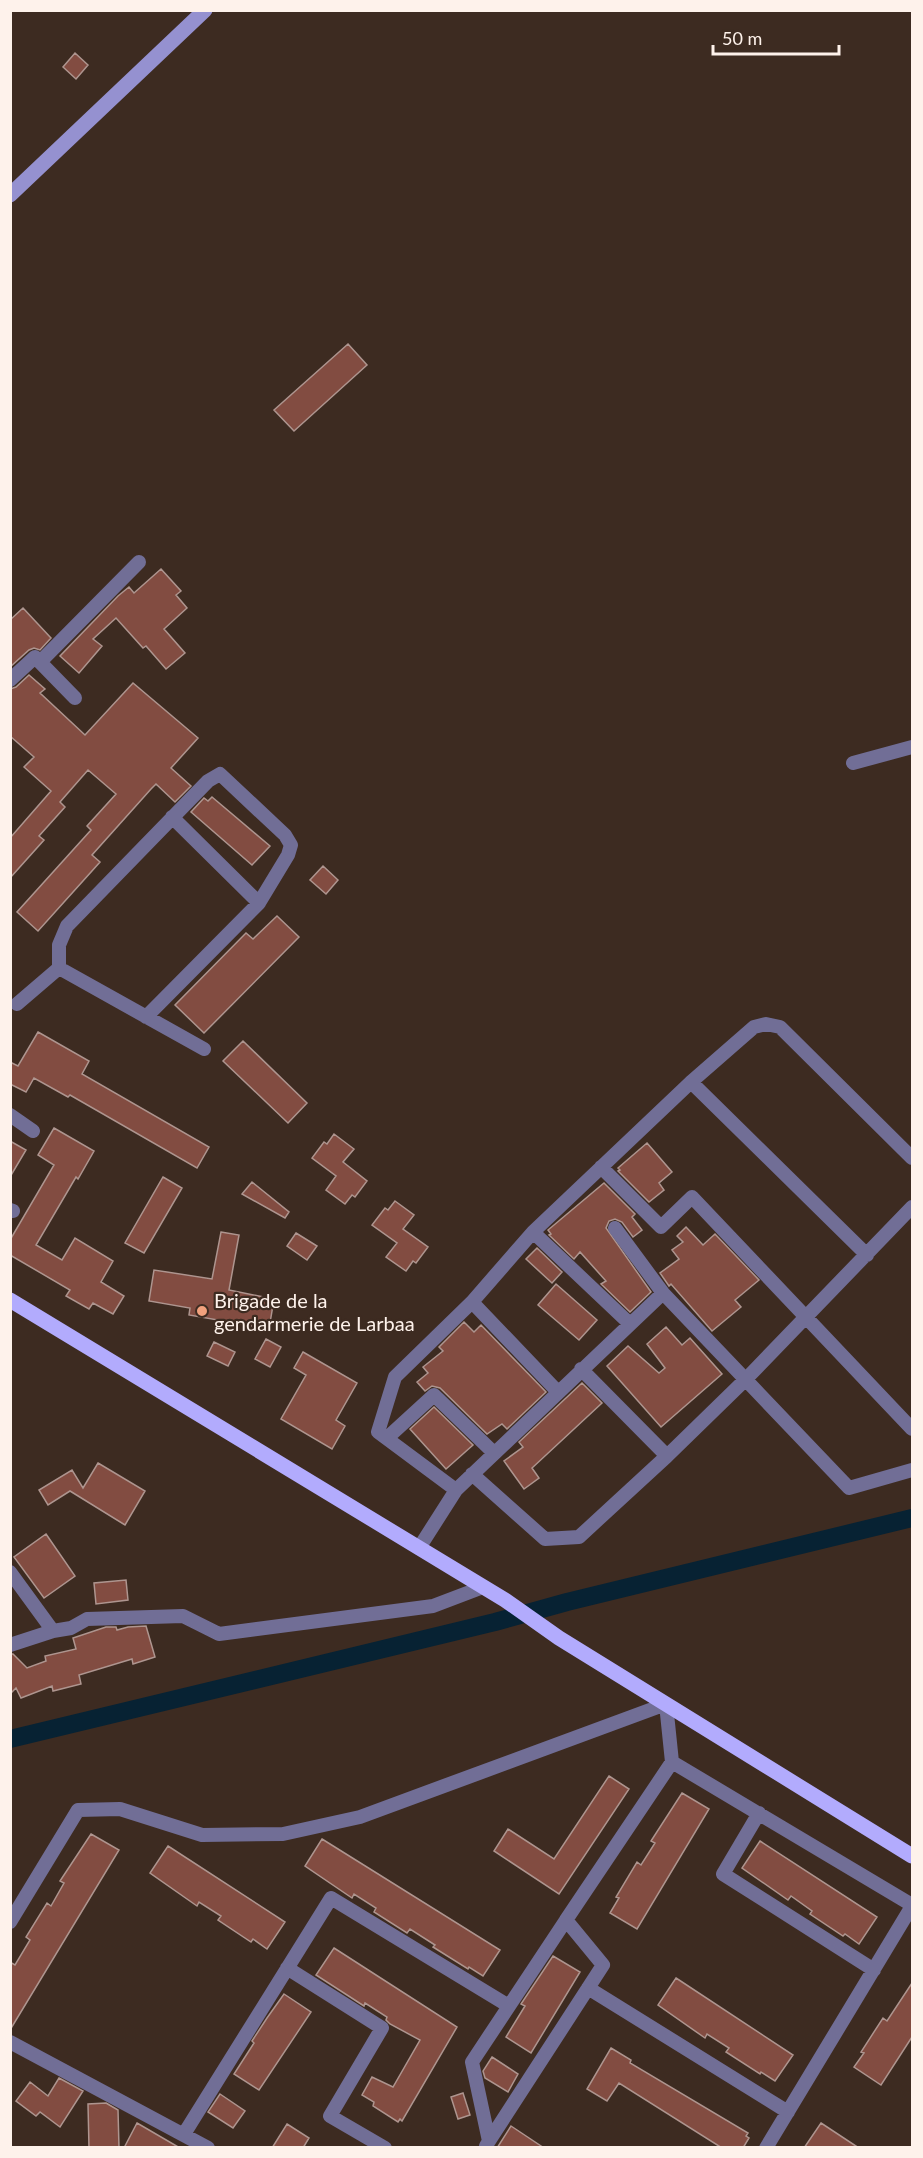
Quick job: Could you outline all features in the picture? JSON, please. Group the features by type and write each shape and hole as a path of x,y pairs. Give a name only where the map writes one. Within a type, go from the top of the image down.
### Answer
{"main road":[{"path":"10,195 205,10"},
{"path":"10,1300 505,1600 559,1638 912,1856"}],"street":[{"path":"40,662 139,562"},
{"path":"10,680 34,657 75,698"},
{"path":"854,763 912,747"},
{"path":"59,968 58,945 67,926 208,781 220,774 285,836 291,845 288,855 259,903 146,1017"},
{"path":"172,817 259,903"},
{"path":"13,1004 59,968"},
{"path":"59,968 204,1049"},
{"path":"456,1490 378,1432 395,1377 472,1302 533,1232 691,1082 754,1027 766,1024 780,1027 912,1158"},
{"path":"691,1082 867,1255"},
{"path":"10,1115 33,1131"},
{"path":"601,1167 661,1227 693,1197 912,1429"},
{"path":"472,1474 545,1539 579,1537 745,1380 912,1207"},
{"path":"615,1228 663,1293 849,1488 912,1470"},
{"path":"533,1232 629,1323"},
{"path":"419,1548 456,1490 663,1293"},
{"path":"472,1302 558,1392"},
{"path":"581,1369 667,1456"},
{"path":"387,1438 434,1395 494,1453"},
{"path":"10,1572 53,1631"},
{"path":"10,1645 53,1631 71,1628 87,1619 183,1616 219,1634 433,1606 483,1587"},
{"path":"10,1922 78,1810 120,1809 202,1835 283,1834 360,1817 666,1704 672,1762 472,2062 487,2144"},
{"path":"672,1762 912,1906 766,2148"},
{"path":"759,1814 723,1874 874,1970"},
{"path":"184,2134 331,1898 509,2006"},
{"path":"487,2144 603,1965 566,1920"},
{"path":"287,1968 382,2028 330,2115 385,2148"},
{"path":"588,1988 788,2112"},
{"path":"10,2042 208,2148"}],"building":[{"path":"75,53 88,65 76,79 63,67"},
{"path":"348,344 367,365 294,431 274,410"},
{"path":"161,569 181,591 176,595 187,608 164,629 185,653 166,669 146,646 143,648 116,618 93,639 102,646 79,673 60,656 118,596 129,587 134,593"},
{"path":"23,608 51,638 40,650 34,648 29,650 10,667 10,620"},
{"path":"29,675 45,689 40,693 85,735 133,683 198,738 171,768 191,786 175,802 156,784 92,855 100,862 38,931 17,912 91,830 87,826 116,794 88,770 60,802 65,807 39,836 44,840 10,878 10,838 51,791 24,767 34,757 10,736 10,689 16,687"},
{"path":"212,797 270,846 252,865 191,812 204,798 208,801"},
{"path":"323,866 338,880 326,894 310,880"},
{"path":"277,916 299,937 204,1033 175,1005 246,933 253,939"},
{"path":"38,1032 89,1061 82,1074 209,1147 197,1168 70,1095 68,1097 34,1078 26,1092 10,1084 10,1062 18,1066"},
{"path":"243,1041 307,1103 288,1123 223,1061"},
{"path":"54,1128 94,1151 36,1245 62,1260 75,1238 113,1261 101,1282 124,1296 113,1314 93,1303 89,1309 66,1296 70,1290 10,1255 10,1240 54,1165 38,1155"},
{"path":"334,1134 354,1149 343,1162 367,1181 355,1197 352,1195 345,1204 326,1190 336,1176 312,1158 324,1142 327,1144"},
{"path":"10,1141 26,1150 10,1177"},
{"path":"647,1143 672,1172 659,1183 664,1190 649,1202 618,1171 620,1170 618,1168"},
{"path":"163,1177 182,1188 144,1253 125,1243"},
{"path":"252,1182 289,1212 285,1218 242,1194"},
{"path":"604,1183 635,1214 632,1217 642,1230 633,1237 622,1222 615,1219 609,1221 606,1228 651,1292 630,1312 601,1284 606,1281 580,1252 574,1259 549,1235 551,1234 548,1230"},
{"path":"395,1201 414,1215 403,1229 428,1247 416,1263 413,1261 406,1271 386,1257 397,1243 372,1225 385,1208 388,1210"},
{"path":"686,1227 703,1245 715,1234 759,1280 735,1300 741,1307 712,1331 671,1284 669,1286 660,1273 679,1259 672,1250 683,1242 677,1236"},
{"path":"221,1232 239,1235 229,1290 274,1299 269,1329 189,1315 190,1308 149,1301 154,1270 212,1279"},
{"path":"296,1233 317,1246 307,1260 287,1246"},
{"path":"537,1248 562,1272 552,1283 526,1259"},
{"path":"556,1284 597,1320 579,1340 538,1305"},
{"path":"464,1322 474,1332 481,1325 546,1392 507,1429 502,1424 487,1434 440,1388 432,1386 425,1391 417,1382 428,1373 423,1367 443,1351 439,1347"},
{"path":"666,1327 682,1345 690,1338 722,1374 661,1427 607,1366 628,1346 659,1373 665,1368 647,1344"},
{"path":"266,1339 281,1347 270,1367 255,1359"},
{"path":"214,1342 235,1352 228,1366 207,1356"},
{"path":"303,1352 357,1383 336,1420 345,1426 332,1449 281,1419 306,1375 294,1368"},
{"path":"582,1383 602,1403 532,1468 539,1478 524,1489 504,1461 523,1447 519,1442"},
{"path":"434,1407 473,1445 446,1469 410,1429"},
{"path":"98,1463 145,1491 125,1525 70,1491 48,1505 39,1490 72,1470 83,1488"},
{"path":"46,1534 75,1576 44,1598 14,1557"},
{"path":"126,1580 128,1600 96,1604 94,1583"},
{"path":"146,1626 155,1657 133,1664 132,1659 79,1675 81,1684 53,1691 52,1686 21,1698 16,1688 10,1694 10,1654 13,1654 27,1668 46,1661 45,1656 76,1649 73,1638 106,1627 116,1627 117,1630"},
{"path":"609,1776 629,1789 559,1894 494,1851 508,1829 554,1859"},
{"path":"682,1793 709,1809 637,1929 610,1913 619,1898 616,1897 637,1862 641,1865 655,1843 651,1841"},
{"path":"91,1834 119,1850 10,2030 10,1962 15,1965 30,1940 26,1937 47,1903 51,1906 64,1883 60,1881"},
{"path":"322,1839 500,1950 483,1976 433,1947 435,1945 410,1929 407,1933 374,1912 376,1908 354,1894 352,1898 305,1866"},
{"path":"760,1841 877,1917 859,1944 810,1914 812,1911 791,1896 788,1900 742,1868"},
{"path":"168,1846 285,1922 267,1949 253,1939 251,1942 218,1920 221,1916 199,1902 197,1906 150,1873"},
{"path":"334,1948 457,2027 402,2121 400,2119 398,2122 373,2106 374,2102 362,2095 372,2077 393,2087 420,2040 390,2024 386,2020 387,2017 365,2003 364,2006 316,1975"},
{"path":"553,1956 580,1972 531,2053 506,2037 525,2006 521,2004"},
{"path":"676,1978 793,2055 775,2081 726,2052 729,2048 707,2034 705,2038 658,2005"},
{"path":"912,1983 912,2037 881,2085 854,2067 883,2018 887,2021"},
{"path":"284,1994 311,2012 259,2090 234,2074 254,2043 252,2041"},
{"path":"611,2048 631,2060 630,2063 748,2133 746,2136 749,2138 743,2148 722,2148 619,2083 607,2101 587,2089"},
{"path":"492,2057 518,2074 508,2092 485,2078 483,2071"},
{"path":"59,2078 83,2091 60,2127 40,2112 36,2116 16,2101 30,2082 48,2096"},
{"path":"463,2093 470,2115 458,2119 451,2097"},
{"path":"220,2094 245,2111 233,2128 208,2112"},
{"path":"106,2103 118,2110 119,2148 89,2148 88,2104"},
{"path":"137,2123 180,2148 124,2148"},
{"path":"821,2123 859,2148 804,2148"},
{"path":"287,2124 309,2138 303,2148 272,2148"},
{"path":"511,2126 544,2148 497,2148"}],"waterway":[{"path":"10,1739 912,1518"}],"place":[{"name":"Brigade de la gendarmerie de Larbaa","path":"202,1311"}]}
